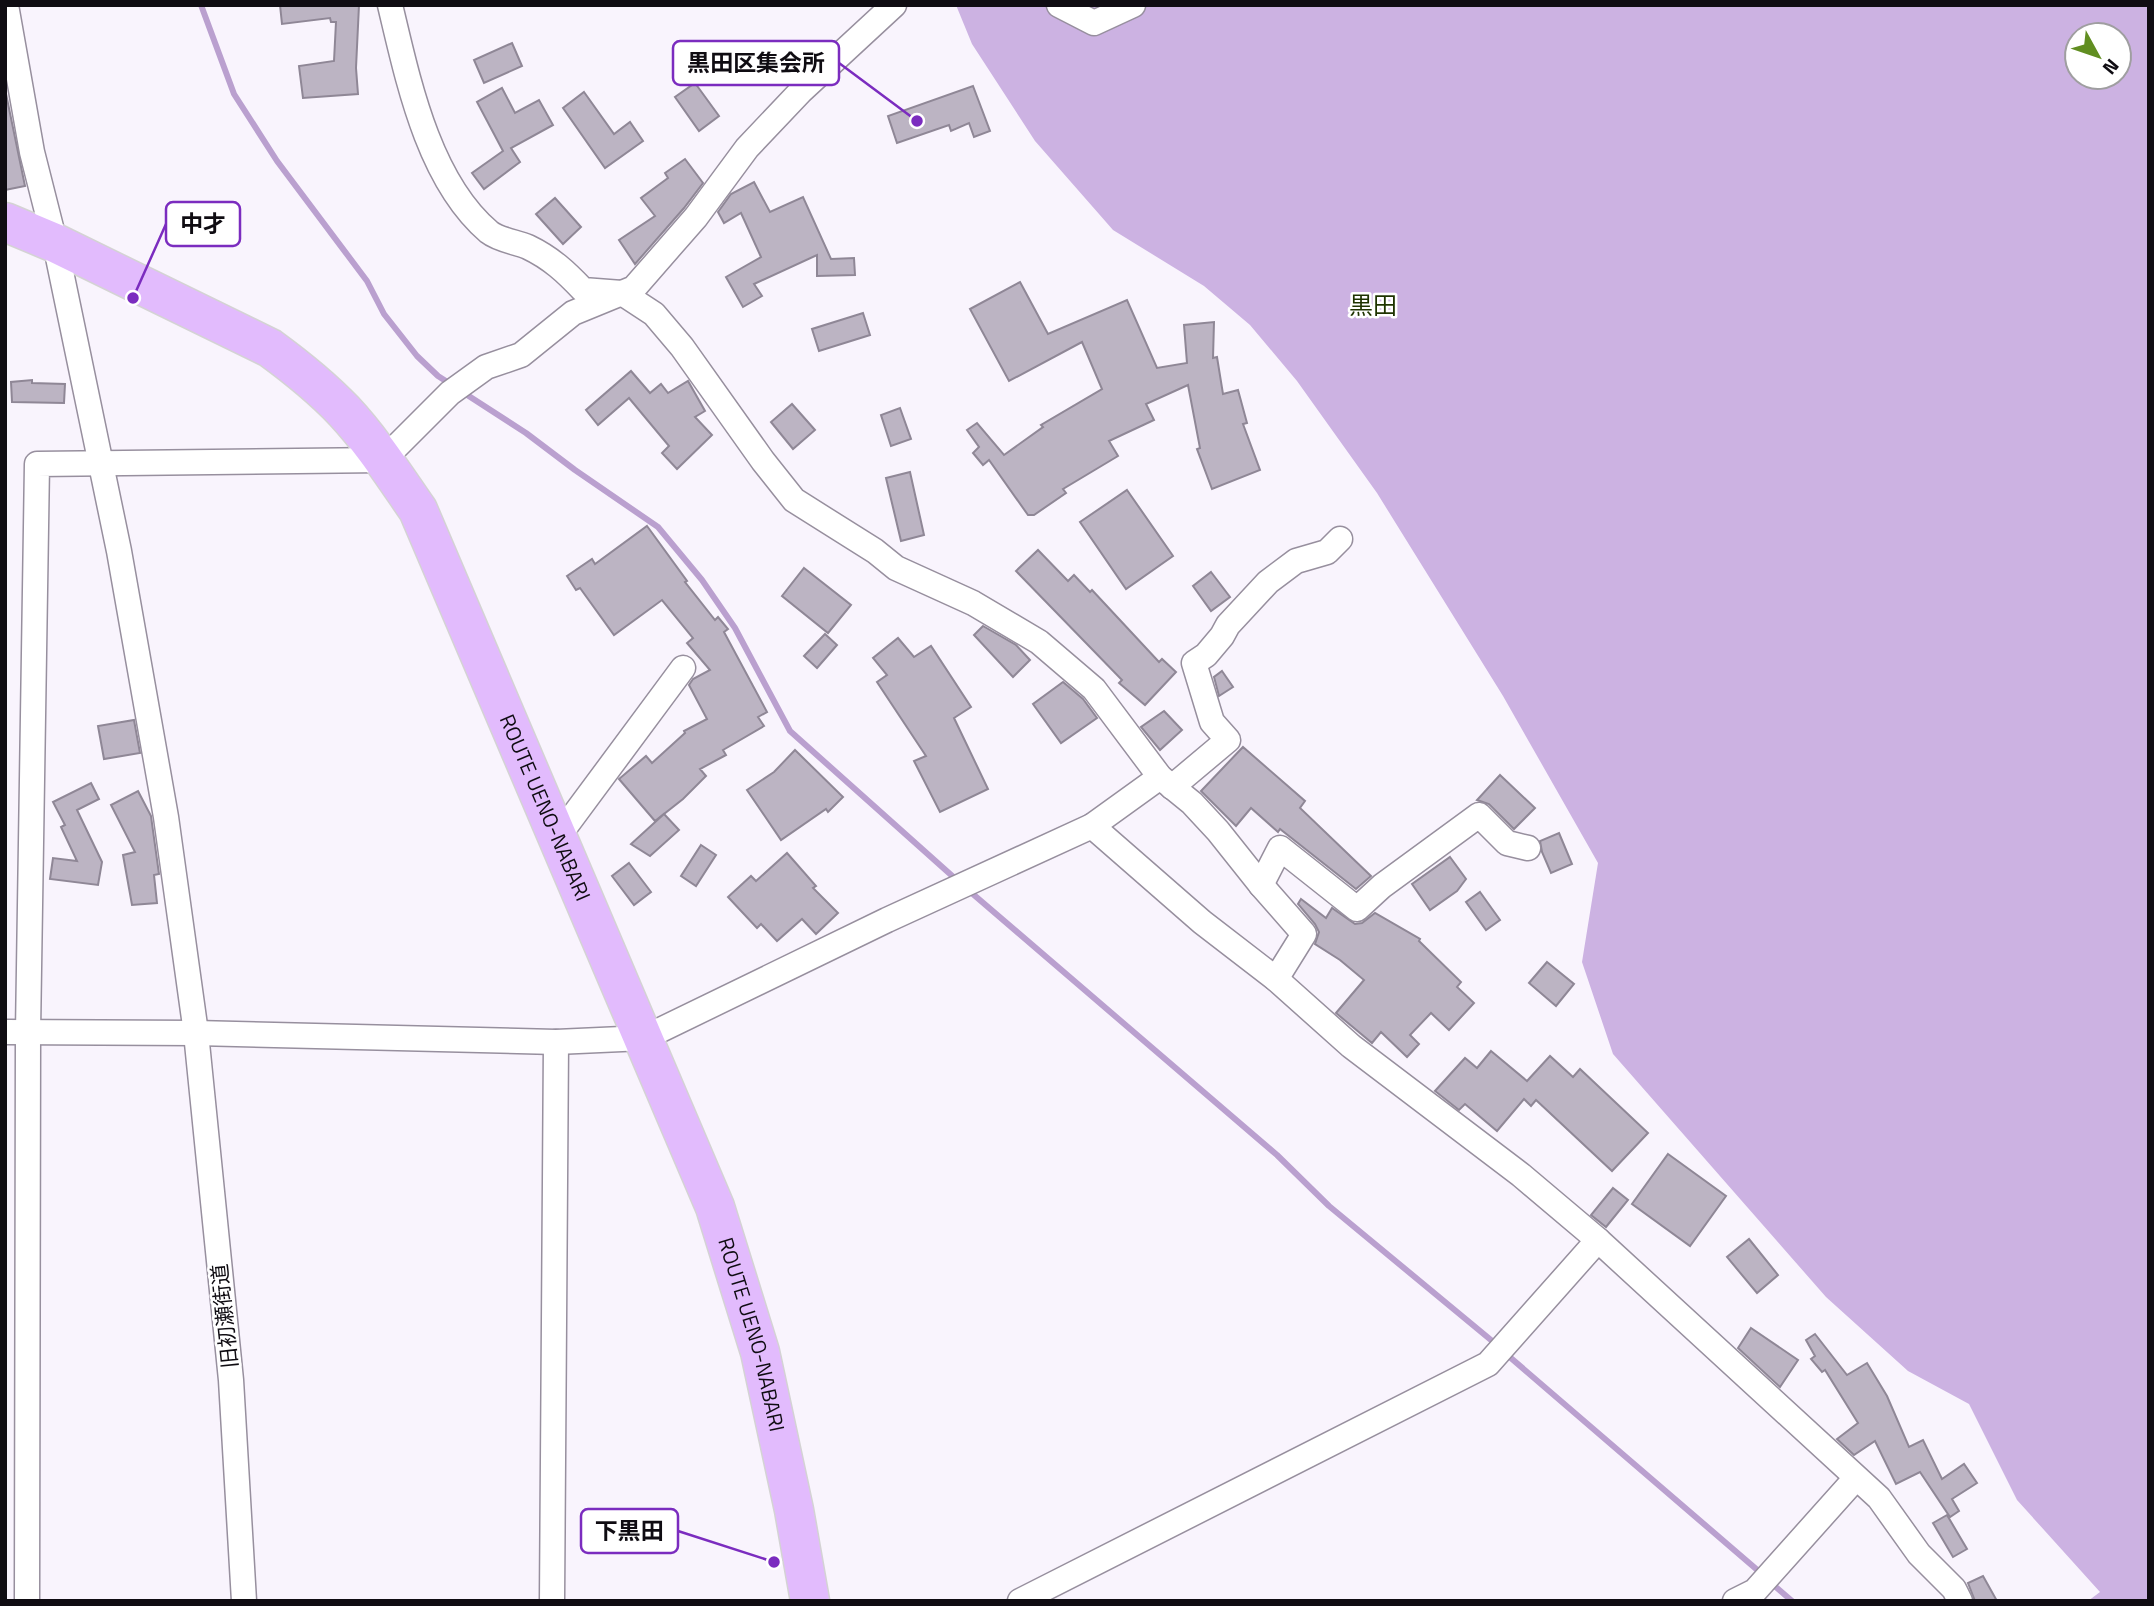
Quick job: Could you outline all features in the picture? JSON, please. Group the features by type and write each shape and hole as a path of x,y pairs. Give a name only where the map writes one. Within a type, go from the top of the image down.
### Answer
{"main road":[{"name":"ROUTE UENO-NABARI","path":"5,222 55,243 270,348 344,411 418,510 715,1207 760,1352 794,1510 810,1601"}],"street":[{"name":"旧初瀬街道","path":"6,5 32,152 55,243 122,564 166,817 196,1033 231,1380 244,1601"},
{"path":"390,5 412,97 438,160 467,210 492,234 528,247 556,262 583,290 622,293 653,314 682,347 794,500 875,551 896,568 973,604 1040,642 1094,689 1166,782 1192,803 1218,831 1304,934 1276,979"},
{"path":"27,1601 16,1032 37,464 383,460 457,387 486,367 521,355 573,313 634,288 696,217 756,138 801,91 894,5"},
{"path":"1059,5 1094,23 1133,5"},
{"path":"16,1032 196,1033 556,1042 644,1038 1092,826 1166,782 1228,740 1212,722 1194,663 1206,655 1228,625 1268,582 1296,561 1327,552 1340,539"},
{"path":"557,838 683,668"},
{"path":"1261,885 1280,848 1357,909 1382,886 1479,815 1507,842 1528,848"},
{"path":"1092,826 1202,922 1276,979 1350,1046 1521,1175 1598,1240 1879,1498 1919,1554 1954,1589 1960,1601"},
{"path":"552,1601 556,1042"},
{"path":"1020,1601 1488,1364 1598,1240"},
{"path":"1753,1597 1774,1569 1856,1478"}],"shaded area":[{"path":"956,5 2149,5 2149,1601 2088,1601 2100,1592 2017,1500 1969,1404 1908,1371 1826,1297 1613,1054 1582,962 1598,863 1503,696 1377,493 1297,381 1250,325 1204,286 1113,230 1035,141 972,44"}],"building":[{"path":"280,5 359,5 356,68 358,94 303,98 299,66 334,61 336,22 331,22 330,18 282,24"},
{"path":"512,43 522,66 484,83 474,60"},
{"path":"695,83 719,116 699,131 675,97"},
{"path":"973,86 990,131 974,137 969,123 951,131 949,125 897,143 888,116"},
{"path":"502,88 515,113 539,100 553,125 511,148 520,162 484,189 472,173 503,151 477,102"},
{"path":"5,89 25,186 5,190"},
{"path":"584,92 614,134 630,122 643,141 605,168 563,108"},
{"path":"685,159 703,183 635,264 619,240 655,216 641,198 668,178 665,173"},
{"path":"754,182 770,212 803,197 831,259 854,258 855,275 817,276 817,255 754,284 762,296 743,307 726,277 761,257 741,213 724,223 718,212 731,194"},
{"path":"555,198 581,227 563,244 536,214"},
{"path":"1020,282 1048,334 1127,300 1157,368 1187,363 1184,325 1214,322 1213,358 1217,357 1223,394 1238,390 1247,423 1243,424 1260,470 1212,489 1197,449 1200,448 1188,385 1146,404 1154,420 1109,441 1118,456 1063,489 1066,493 1034,515 1028,515 989,460 983,465 973,453 979,447 967,430 977,423 1004,455 1043,427 1041,425 1102,389 1082,342 1009,381 970,309"},
{"path":"863,313 870,335 819,351 812,329"},
{"path":"631,371 650,393 661,384 668,393 688,381 705,411 695,417 712,435 677,469 662,453 669,446 629,398 598,425 586,410"},
{"path":"32,380 32,383 65,384 64,403 12,402 11,382"},
{"path":"792,404 815,430 793,449 771,422"},
{"path":"900,408 911,439 891,446 881,415"},
{"path":"910,472 924,535 901,541 886,478"},
{"path":"1127,490 1173,556 1126,589 1080,522"},
{"path":"647,526 687,581 685,582 715,620 718,617 728,629 724,632 767,712 758,717 764,726 723,750 726,755 700,769 706,776 655,821 619,779 646,756 652,763 685,733 684,731 707,719 689,685 693,679 710,670 687,643 693,638 662,600 614,635 580,588 576,590 567,576 592,559 595,564"},
{"path":"1038,550 1068,581 1074,575 1090,592 1092,590 1159,662 1162,659 1176,672 1145,705 1119,683 1122,680 1016,571"},
{"path":"804,568 851,605 828,633 782,596"},
{"path":"1211,572 1230,597 1211,611 1193,586"},
{"path":"983,626 1016,645 1030,660 1013,677 974,635"},
{"path":"825,634 837,645 817,668 804,656"},
{"path":"898,638 914,657 931,646 971,707 954,718 988,789 940,812 914,761 926,756 877,682 887,675 873,658"},
{"path":"1222,671 1233,687 1219,696 1214,677"},
{"path":"1063,682 1083,699 1097,718 1061,743 1033,704"},
{"path":"1164,711 1182,730 1160,750 1141,727"},
{"path":"134,720 140,753 104,759 98,726"},
{"path":"1243,747 1305,801 1300,808 1371,876 1356,889 1280,829 1278,832 1251,808 1236,826 1201,791"},
{"path":"795,750 843,797 828,812 826,809 781,840 747,790 774,772"},
{"path":"1500,775 1535,808 1514,829 1489,804 1477,800"},
{"path":"91,783 99,799 77,810 102,862 98,885 50,879 53,858 77,861 61,827 65,825 53,802"},
{"path":"138,791 151,816 159,874 154,875 157,903 132,905 123,855 135,852 111,805"},
{"path":"664,814 679,830 650,856 631,844"},
{"path":"1559,833 1572,864 1551,873 1540,841"},
{"path":"701,845 716,855 696,886 681,876"},
{"path":"787,853 816,886 813,888 838,913 816,934 802,919 777,941 761,924 757,928 728,897 751,876 756,881"},
{"path":"1450,857 1466,879 1457,891 1430,910 1412,884"},
{"path":"629,863 651,892 634,905 612,876"},
{"path":"1480,892 1500,920 1486,930 1466,902"},
{"path":"1301,899 1326,918 1332,908 1355,924 1362,923 1375,913 1420,939 1419,941 1461,982 1457,987 1474,1003 1449,1030 1431,1013 1410,1035 1419,1044 1407,1057 1381,1032 1372,1043 1336,1013 1364,980 1315,944 1319,932 1298,904"},
{"path":"1547,962 1574,984 1556,1006 1529,983"},
{"path":"1491,1051 1527,1081 1550,1056 1573,1077 1580,1069 1648,1133 1612,1171 1536,1100 1531,1106 1524,1099 1497,1131 1465,1104 1459,1110 1435,1091 1465,1058 1477,1068"},
{"path":"1668,1154 1726,1196 1690,1246 1632,1204"},
{"path":"1613,1188 1628,1200 1606,1227 1591,1215"},
{"path":"1749,1239 1778,1275 1757,1293 1727,1257"},
{"path":"1751,1328 1798,1360 1780,1387 1738,1348"},
{"path":"1815,1334 1847,1375 1867,1363 1887,1396 1909,1447 1923,1440 1942,1479 1964,1464 1977,1483 1952,1499 1959,1511 1950,1517 1920,1472 1896,1484 1875,1441 1854,1455 1837,1439 1858,1423 1825,1370 1822,1372 1811,1359 1815,1356 1806,1340"},
{"path":"1947,1515 1967,1549 1953,1557 1933,1523"},
{"path":"1983,1576 1997,1601 1975,1601 1968,1583"}],"waterway":[{"path":"201,5 234,94 277,161 367,281 384,314 417,356 452,385"},
{"path":"461,391 526,433 658,527 702,580 735,628 790,731 959,882"},
{"path":"967,889 1277,1155 1329,1206 1497,1345"},
{"path":"1505,1353 1762,1574"},
{"path":"1770,1582 1792,1601"}],"place":[{"name":"黒田区集会所","path":"917,121"},
{"name":"中才","path":"133,298"},
{"name":"下黒田","path":"774,1562"}],"district":[{"name":"黒田","path":"1373,306"}]}
